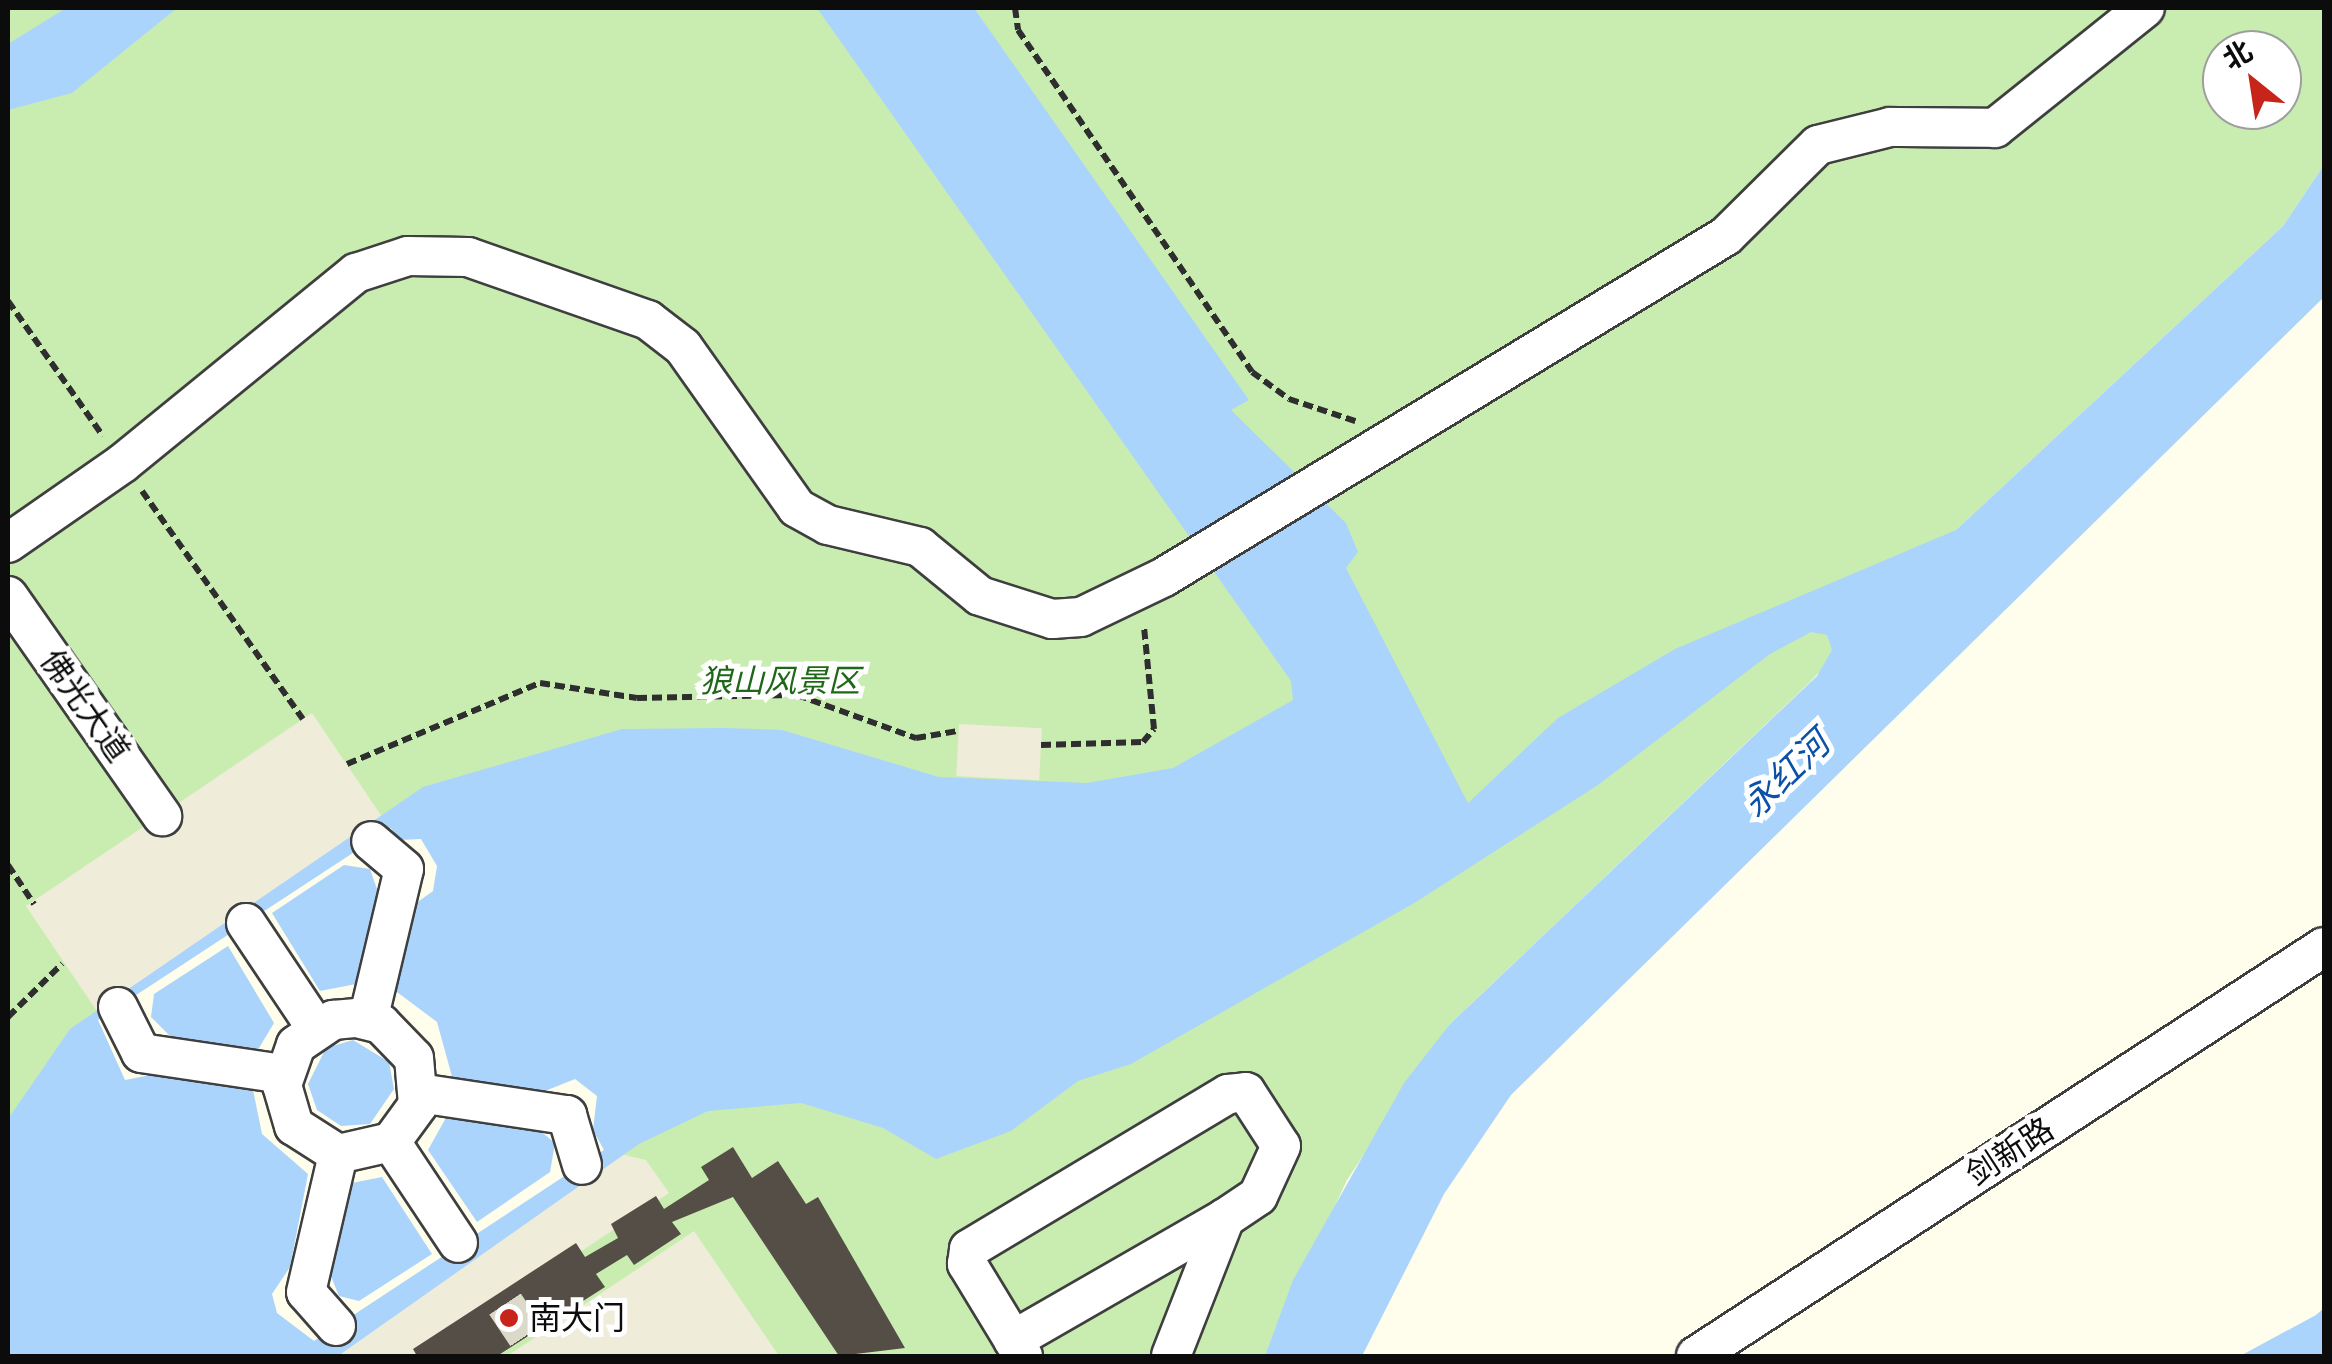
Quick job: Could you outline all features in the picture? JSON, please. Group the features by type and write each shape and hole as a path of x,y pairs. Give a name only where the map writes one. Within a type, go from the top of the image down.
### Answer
{"street":[{"path":"8,543 123,464 356,273 408,256 468,258 648,320 683,347 796,508 828,525 896,536 980,596 1052,619 1106,610 1338,464 1726,236 1818,145 1890,127 1994,128 2145,8"},
{"name":"佛光大道","path":"8,596 162,816"},
{"path":"368,1020 404,869 371,841"},
{"path":"246,923 316,1028"},
{"name":"剑新路","path":"1696,1356 2324,947"},
{"path":"118,1007 140,1053 284,1074"},
{"path":"368,1020 414,1058 419,1093 391,1142 338,1154 294,1126 284,1074 316,1028 368,1020"},
{"path":"1246,1092 1282,1146 1258,1196 1224,1218 1018,1348 967,1264 969,1249 1228,1094 1246,1092"},
{"path":"419,1093 567,1115 582,1164"},
{"path":"391,1142 458,1244"},
{"path":"336,1326 306,1292 338,1154"},
{"path":"1171,1356 1224,1218"}],"path":[{"path":"1014,8 1018,30 1252,372 1289,399 1383,437"},
{"path":"8,301 303,719"},
{"path":"1041,745 1128,748 1154,728 1152,584"},
{"path":"348,764 540,683 637,698 797,695 916,738 958,731"},
{"path":"8,865 34,904"},
{"path":"8,1017 62,964"}],"green space":[{"name":"狼山风景区","path":"8,8 2324,8 2324,165 2283,226 1956,530 1809,683 1450,1024 1347,1180 1265,1356 8,1356"}],"shaded area":[{"path":"312,713 390,829 104,1022 26,906"},
{"path":"959,724 1042,728 1039,780 956,776"},
{"path":"604,1150 646,1160 669,1193 423,1356 318,1356"},
{"path":"694,1231 779,1356 507,1356 530,1341"}],"water":[{"path":"66,8 177,8 72,93 8,110 8,44"},
{"name":"永红河","path":"817,8 974,8 1249,400 1231,410 1346,523 1358,552 1346,568 1468,803 1558,718 1675,649 1956,530 2283,226 2324,165 2324,297 1511,1095 1444,1194 1362,1356 1265,1356 1293,1280 1404,1083 1450,1024 1817,676 1832,650 1827,635 1811,632 1770,654 1598,785 1416,902 1131,1064 1078,1081 1011,1131 936,1159 883,1128 801,1103 708,1111 639,1144 338,1356 8,1356 8,1119 70,1029 423,787 622,729 726,728 782,730 939,777 1087,783 1173,768 1293,700 1291,681"},
{"path":"2324,1308 2324,1356 2240,1356 2316,1315"}],"pier":[{"path":"391,828 399,840 421,839 437,866 433,891 412,906 393,989 437,1022 453,1080 540,1093 575,1079 597,1096 593,1130 604,1150 314,1341 277,1313 272,1294 290,1267 308,1174 262,1134 252,1085 161,1073 125,1080 98,1020","holes":["344,865 370,869 378,892 356,984 320,991 272,913","228,946 274,1023 256,1053 173,1039 151,1017 154,994","353,1040 389,1062 394,1089 370,1124 341,1126 317,1110 308,1084 326,1048","447,1116 533,1125 555,1143 550,1172 477,1222 428,1150","382,1177 432,1254 359,1301 339,1296 328,1269 347,1184"]}],"building":[{"path":"733,1147 752,1178 778,1161 806,1204 818,1197 905,1348 839,1356 733,1197 672,1222 681,1234 634,1265 627,1255 596,1274 605,1287 497,1356 417,1356 413,1349 576,1243 585,1257 618,1238 611,1224 656,1196 664,1209 709,1180 701,1167"}],"tunnel":[{"path":"505,1304 530,1341"}],"place":[{"name":"南大门","path":"509,1318"}]}
